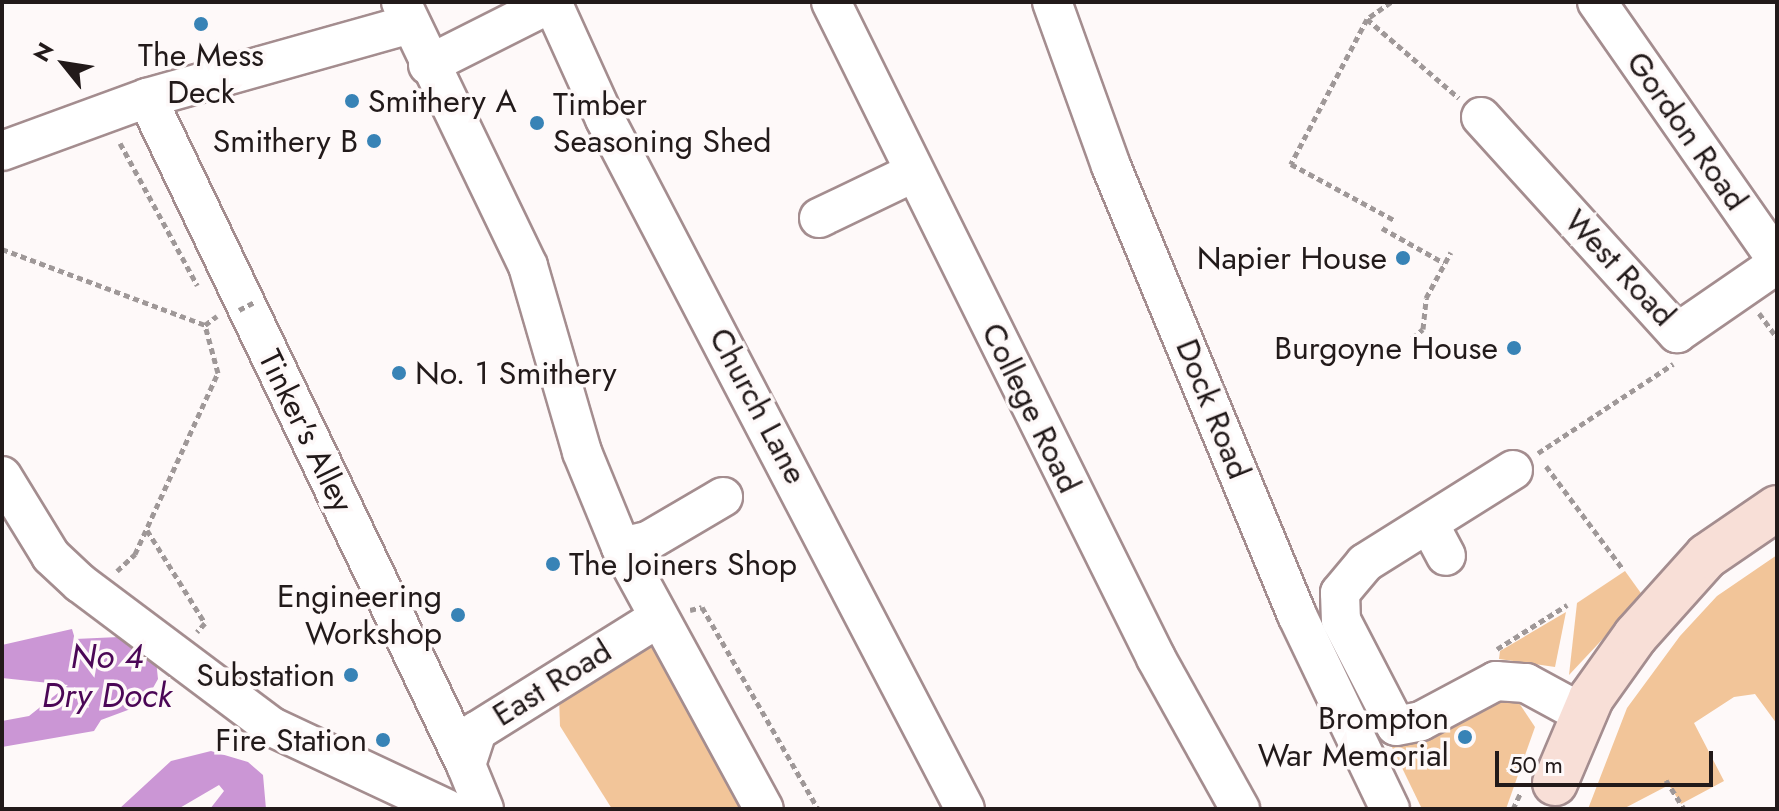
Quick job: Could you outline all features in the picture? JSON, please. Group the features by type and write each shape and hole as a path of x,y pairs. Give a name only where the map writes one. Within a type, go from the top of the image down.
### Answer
{"main road":[{"path":"1549,800 1583,714 1636,635 1707,556 1777,508"}],"street":[{"path":"428,65 552,2"},
{"name":"Church Lane","path":"552,2 605,119 965,809"},
{"name":"College Road","path":"831,2 1156,658 1240,809"},
{"name":"Dock Road","path":"1052,2 1111,166 1297,615 1390,809"},
{"name":"Gordon Road","path":"1597,2 1777,262"},
{"path":"2,151 147,98 405,13 528,266 582,452 621,547 764,809"},
{"name":"Tinker's Alley","path":"147,98 466,765"},
{"name":"West Road","path":"1481,117 1677,333 1777,262"},
{"path":"819,218 915,172"},
{"path":"1525,462 1437,540 1365,563 1336,604 1396,726 1421,721 1496,681 1526,683 1583,714"},
{"path":"2,476 51,556 93,593 272,727 447,809"},
{"path":"621,547 648,541 723,497"},
{"name":"East Road","path":"466,765 477,731 505,709 658,618"},
{"path":"466,765 484,809"}],"path":[{"path":"1391,2 1367,19 1291,164 1394,220"},
{"path":"1367,19 1481,117"},
{"path":"104,114 201,293"},
{"path":"1382,228 1444,263"},
{"path":"2,249 205,325"},
{"path":"1412,338 1423,329 1426,298 1451,252"},
{"path":"1744,317 1767,301"},
{"path":"239,310 255,302"},
{"path":"209,305 216,317"},
{"path":"1756,308 1777,338"},
{"path":"205,325 225,310"},
{"path":"93,593 135,554 218,373 205,325"},
{"path":"1622,568 1525,462 1682,358"},
{"path":"147,529 205,623 177,655"},
{"path":"1489,654 1567,605"},
{"path":"702,607 818,809"},
{"path":"1666,780 1684,809"}],"shaded area":[{"path":"1777,555 1777,724 1755,694 1734,697 1694,723 1724,781 1681,804 1669,785 1623,809 1588,809 1627,708 1680,636 1717,596"},
{"path":"1625,571 1643,596 1569,675 1577,603"},
{"path":"1566,612 1555,667 1499,659 1500,651"},
{"path":"660,637 755,809 612,809 560,726 559,697"},
{"path":"1493,698 1517,700 1535,727 1506,809 1422,809 1390,743"}],"water":[{"name":"No 4 Dry Dock","path":"72,629 75,639 119,637 156,660 158,679 144,704 101,720 94,731 2,747 2,721 29,716 68,685 2,678 2,645"},
{"path":"211,751 248,762 263,775 266,809 210,809 224,791 219,785 178,809 119,809 171,761"}],"place":[{"name":"The Mess Deck","path":"201,24"},
{"name":"Smithery A","path":"352,101"},
{"name":"Timber Seasoning Shed","path":"537,123"},
{"name":"Smithery B","path":"374,141"},
{"name":"Napier House","path":"1403,258"},
{"name":"Burgoyne House","path":"1514,348"},
{"name":"No. 1 Smithery","path":"399,373"},
{"name":"The Joiners Shop","path":"553,564"},
{"name":"Engineering Workshop","path":"458,615"},
{"name":"Substation","path":"351,675"},
{"name":"Brompton War Memorial","path":"1465,737"},
{"name":"Fire Station","path":"383,740"}]}
